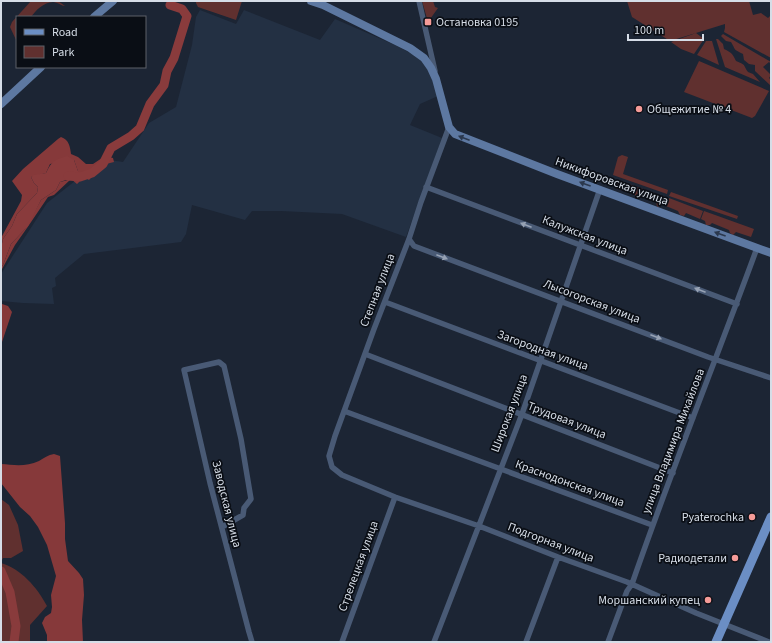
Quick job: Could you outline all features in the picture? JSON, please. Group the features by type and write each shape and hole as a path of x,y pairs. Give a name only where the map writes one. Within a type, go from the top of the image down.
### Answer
{"main road":[{"path":"95,16 113,1"},
{"path":"312,1 416,52 429,63 438,85 449,127"},
{"path":"1,104 40,68"},
{"name":"Никифоровская улица","path":"449,127 458,136 771,253"},
{"path":"716,642 771,517"}],"street":[{"path":"419,1 438,85"},
{"name":"Степная улица","path":"329,460 330,452 344,411 409,240 426,187 449,127"},
{"name":"Калужская улица","path":"426,187 737,304"},
{"name":"Широкая улица","path":"434,642 522,414 600,190"},
{"name":"Лысогорская улица","path":"409,240 414,246 716,360 771,378"},
{"name":"улица Владимира Михайлова","path":"608,642 627,591 632,584 652,526 716,360 757,248"},
{"name":"Загородная улица","path":"385,302 693,418"},
{"name":"Трудовая улица","path":"365,354 673,473"},
{"name":"Заводская улица","path":"222,528 243,515 244,508 251,499 241,439 224,366 219,362 184,370 222,528 252,642"},
{"name":"Краснодонская улица","path":"344,411 652,526"},
{"name":"Подгорная улица","path":"329,460 333,469 342,476 632,584 696,613 769,642"},
{"name":"Стрелецкая улица","path":"342,642 395,497"},
{"path":"526,642 558,557"}],"shaded area":[{"path":"200,10 236,24 244,10 320,40 335,19 395,45 418,57 426,64 438,96 420,104 410,125 442,138 406,237 342,214 252,211 245,220 192,205 186,234 181,242 84,254 55,278 56,286 52,288 54,304 1,301 1,274 47,203 103,159 123,162 149,123 176,107 192,45 196,17"},
{"path":"61,137 69,144 71,154 78,157 86,164 93,164 105,156 113,158 114,162 106,164 99,169 89,180 84,177 77,184 71,179 80,177 74,160 50,164 46,173 31,177 38,187 37,193 17,214 12,226 3,239 1,248 1,238 21,201 22,195 12,181 23,169"},
{"path":"67,156 74,160 81,175 60,182 56,190 41,200 28,226 11,244 1,267 1,248 3,239 12,226 17,214 37,193 38,187 31,177 46,173 54,162"},
{"path":"71,179 54,195 48,197 15,245 1,271 1,267 11,244 25,229 41,200 56,190 60,182"},
{"path":"1,301 2,304 8,306 12,312 1,345"},
{"path":"54,454 60,456 65,539 68,561 83,579 83,642 47,642 47,635 42,623 45,617 51,613 51,595 56,576 47,545 38,527 1,483 1,464 29,464"}],"green space":[{"path":"31,1 58,1 65,6 55,2 50,2 40,7 32,16 17,16"},
{"path":"196,1 242,1 236,20 198,7"},
{"path":"422,1 433,1 435,7 438,8 428,22"},
{"path":"627,1 749,1 753,15 761,13 768,18 771,15 771,58 724,32 725,24 670,41 632,17"},
{"path":"16,18 16,40 10,27"},
{"path":"696,33 704,39 694,54 681,49 671,42"},
{"path":"723,34 771,62 771,64 769,62 763,67 771,75 769,78 771,80 771,86 755,71 755,65 749,64 744,60 743,54 735,50 731,42 726,41 721,36"},
{"path":"716,39 723,44 724,49 729,51 734,56 736,61 744,65 748,72 753,74 760,82 725,67"},
{"path":"706,41 712,41 719,65 697,55"},
{"path":"699,61 769,91 755,116 752,118 684,92"},
{"path":"622,155 628,157 623,174 668,190 667,194 613,175 618,157"},
{"path":"618,180 668,198 665,205 661,204 658,207 656,202 639,196 636,199 635,195 615,188"},
{"path":"671,192 738,216 737,219 669,196"},
{"path":"669,198 703,211 700,219 686,213 684,216 680,215 678,211 666,206"},
{"path":"704,211 754,229 751,237 736,232 733,235 729,230 712,223 710,225 706,225 705,221 701,219"},
{"path":"1,499 9,505 18,525 23,551 11,558 3,558 1,562"},
{"path":"1,563 22,574 38,592 47,606 30,625 30,642 1,642"}],"waterway":[{"path":"68,176 80,177 92,173 103,164 111,148 131,136 140,128 150,104 164,85 167,71 174,58 187,16 182,9 170,5"},
{"path":"1,571 10,592 16,626 14,642"}],"place":[{"name":"Остановка 0195","path":"428,22"},
{"name":"Общежитие № 4","path":"639,109"},
{"name":"Pyaterochka","path":"752,517"},
{"name":"Радиодетали","path":"735,558"},
{"name":"Моршанский купец","path":"708,600"}]}
